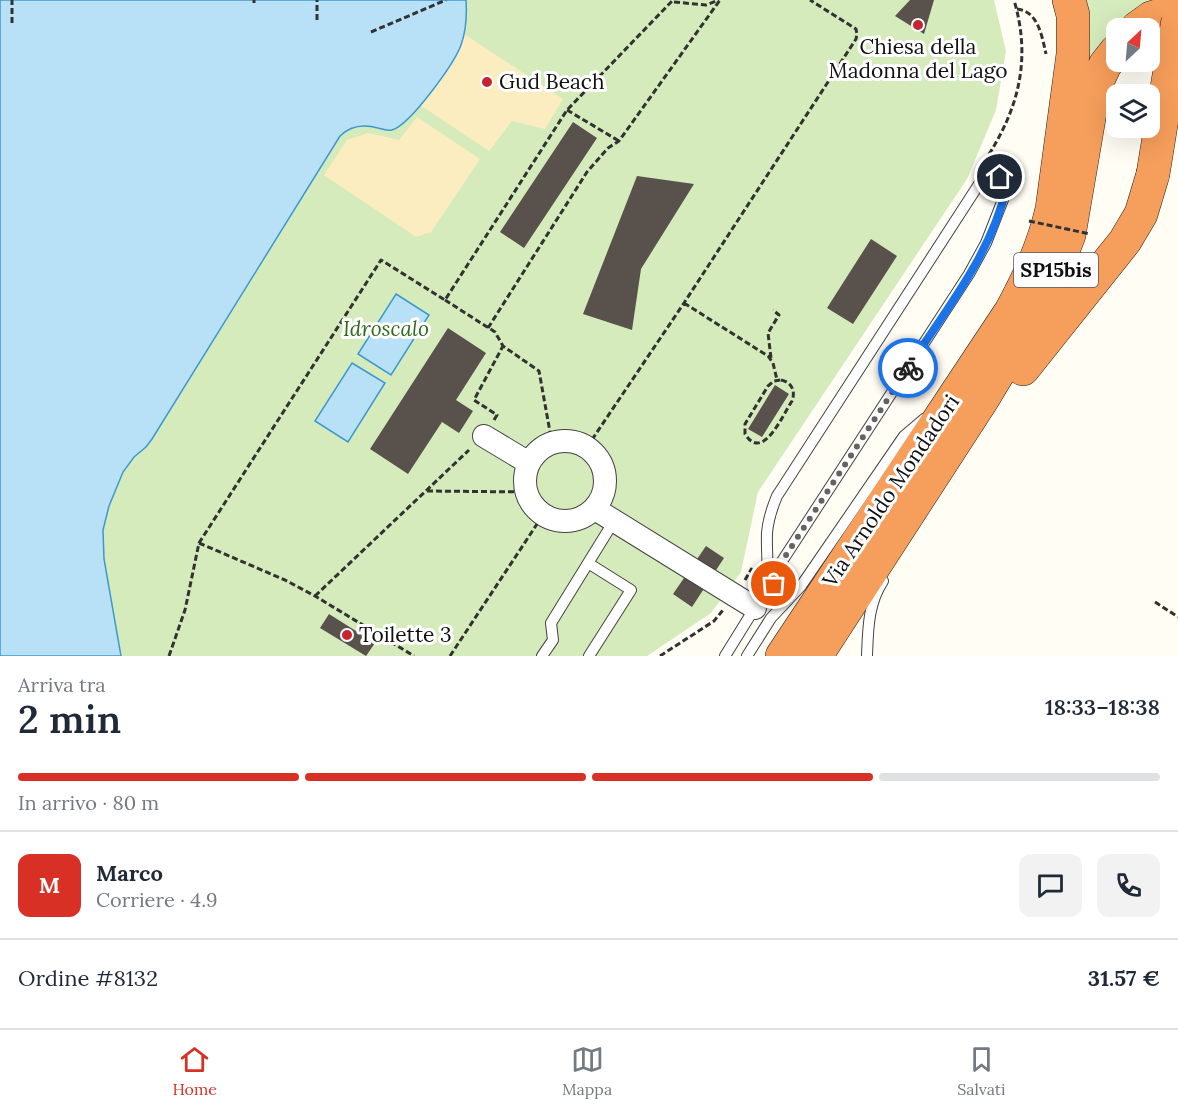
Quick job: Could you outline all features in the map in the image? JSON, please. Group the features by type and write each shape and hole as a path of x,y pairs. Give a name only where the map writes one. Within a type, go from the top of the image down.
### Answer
{"highway":[{"name":"SP15bis","path":"961,386 1016,303 1050,218 1073,54 1073,15 1070,0"},
{"path":"1151,18 1178,9"},
{"name":"SP15bis","path":"931,487 953,457 991,414 1036,350 1125,241 1141,214 1153,174 1178,20"},
{"name":"SP15bis","path":"931,487 1034,315 1054,276 1066,245 1074,213 1094,89 1106,65"},
{"name":"Via Arnoldo Mondadori","path":"782,656 961,386"},
{"name":"Via Arnoldo Mondadori","path":"816,656 931,487"}],"street":[{"path":"484,436 529,463"},
{"path":"576,442 587,447 597,456 604,469 606,483 603,496 586,516 576,520 553,520 533,505 527,492 525,482 529,463 543,448 552,443 576,442"},
{"path":"595,508 735,596 758,603"}],"lane":[{"path":"725,656 758,603 767,582 768,525 777,496 982,178 995,175 1000,177 1006,189 1004,197 975,264 775,572 774,584 783,591"},
{"path":"747,656 771,618 801,586 904,436 961,386"},
{"path":"542,656 553,639 551,623 614,520"},
{"path":"588,563 631,590 589,656"},
{"name":"Via Arnoldo Mondadori","path":"867,656 868,618 877,590 890,571"},
{"path":"758,603 783,591 801,586"}],"path":[{"path":"12,0 12,23"},
{"path":"317,0 317,20"},
{"path":"371,32 446,0"},
{"path":"445,300 567,110 674,1 706,5 719,0"},
{"path":"488,328 587,172 608,148 619,141 719,0"},
{"path":"587,447 856,39 856,29 810,0"},
{"path":"1014,0 1017,9"},
{"path":"567,110 619,141"},
{"path":"1029,221 1090,234"},
{"path":"169,656 184,610 200,543 381,260 488,328 498,336 503,346 539,371 552,443"},
{"path":"684,303 772,360"},
{"path":"773,310 780,315 768,333 777,380"},
{"path":"315,596 484,436 497,415 474,400 503,346"},
{"path":"777,380 784,380 790,384 794,390 792,401 769,439 763,442 752,442 745,434 745,424 768,386 777,380"},
{"path":"426,491 527,492"},
{"path":"450,656 543,514"},
{"path":"200,543 285,580 414,656"},
{"path":"660,656 714,621 735,596"},
{"path":"1155,602 1178,617"}],"green space":[{"name":"Idroscalo","path":"0,0 994,0 1006,51 996,110 967,179 758,492 741,572 711,613 647,656 0,656"},
{"path":"1084,0 1166,0 1140,18 1106,18 1106,55 1088,82"}],"sand":[{"name":"Gud Beach","path":"464,34 563,99 545,129 512,121 489,151 420,105 451,65"},
{"path":"417,117 480,159 431,232 416,237 324,175 347,140 368,133 399,140"}],"water":[{"path":"0,0 466,0 466,23 461,45 441,79 420,106 400,126 392,130 368,126 358,127 340,136 152,439 123,472 109,506 103,530 104,559 121,656 0,656"},
{"path":"396,294 429,315 391,375 358,354"},
{"path":"352,363 385,383 348,442 315,421"}],"building":[{"name":"Chiesa della Madonna del Lago","path":"910,0 934,0 924,34 895,16"},
{"path":"573,122 597,138 524,248 500,232"},
{"path":"637,176 694,184 641,269 632,330 583,314"},
{"path":"871,239 897,256 853,324 827,308"},
{"path":"448,328 486,353 456,400 473,411 459,433 442,422 408,474 370,449"},
{"path":"775,385 789,394 762,437 748,429"},
{"path":"706,546 724,558 692,607 673,594"},
{"name":"Toilette 3","path":"329,614 375,643 366,656 320,628"}],"way so far":[{"path":"774,584 775,572 908,368"}],"place":[{"name":"Chiesa della Madonna del Lago","path":"918,25"},
{"name":"Gud Beach","path":"487,82"},
{"name":"Toilette 3","path":"347,635"}],"route":[{"path":"908,368 969,274 986,243 1006,189 1000,177"}]}
